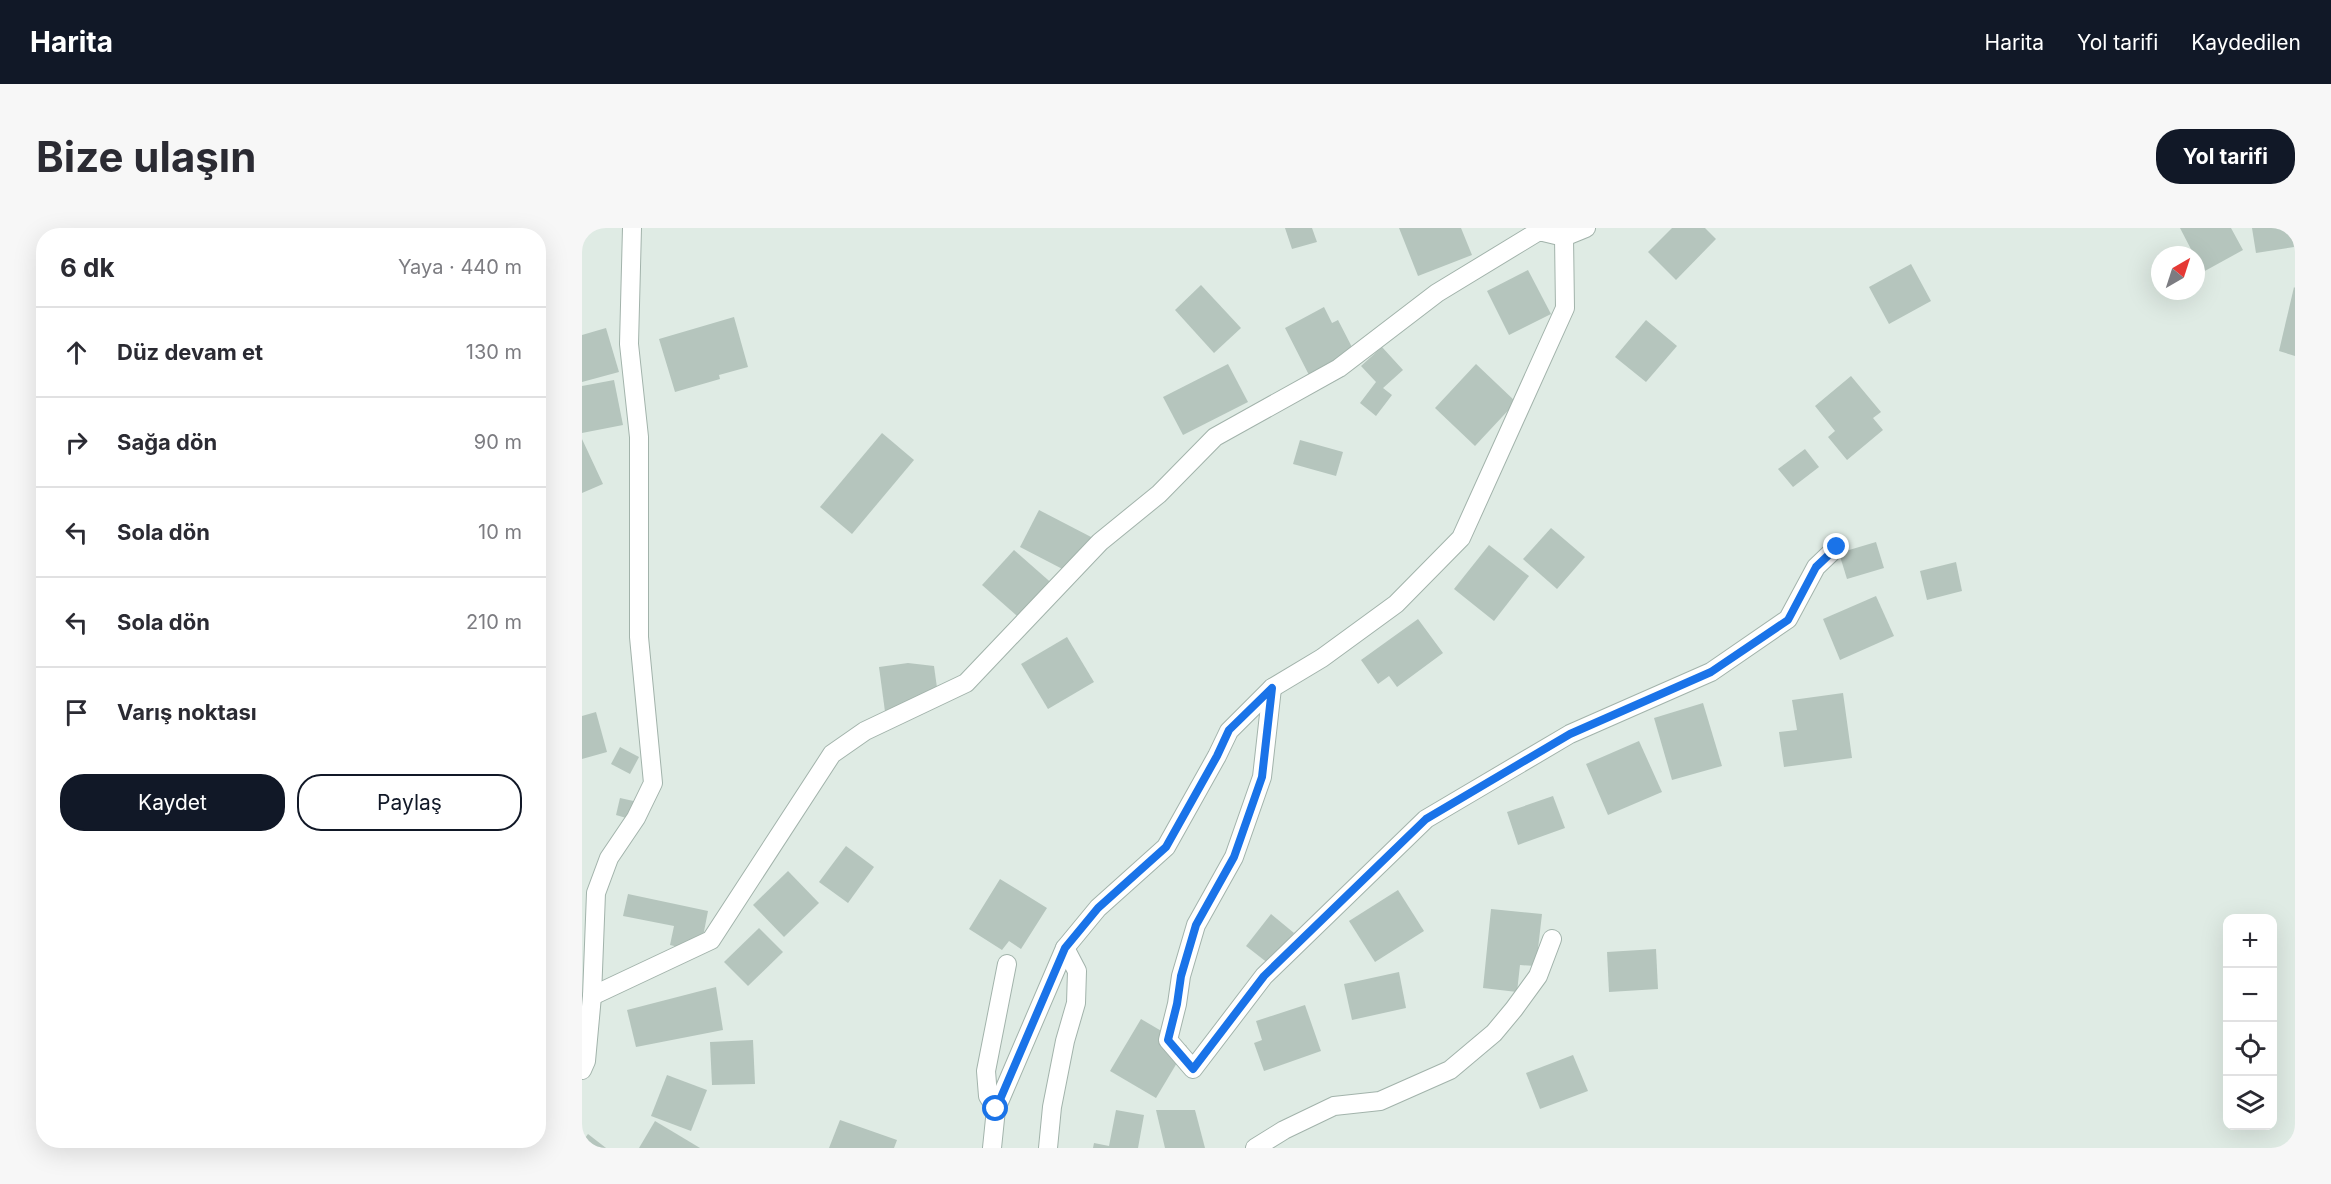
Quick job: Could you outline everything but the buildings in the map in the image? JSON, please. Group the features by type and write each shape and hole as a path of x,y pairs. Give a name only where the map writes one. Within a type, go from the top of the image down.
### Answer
{"street":[{"path":"582,1070 586,1061 592,996 596,893 609,858 636,818 653,783 639,637 639,437 629,344 632,228"},
{"path":"592,996 711,940 832,754 865,731 966,683 1100,542 1159,494 1215,437 1339,368 1437,293 1539,231 1564,237 1586,228"},
{"path":"992,1148 996,1109 1065,948 1098,908 1166,847 1229,730 1272,688 1322,658 1396,604 1461,538 1565,308 1564,237"},
{"path":"1272,688 1262,777 1234,857 1196,925 1181,976 1168,1040 1193,1069 1264,976 1426,819 1570,734 1711,672 1788,620 1816,567 1837,547"},
{"path":"1255,1148 1284,1130 1334,1106 1380,1101 1450,1070 1494,1033 1514,1009 1538,976 1552,939"},
{"path":"1048,1148 1052,1107 1065,1041 1076,1003 1077,971 1065,948"},
{"path":"996,1109 988,1096 986,1071 1007,964"}],"route":[{"path":"996,1109 1065,948 1098,908 1166,847 1229,730 1272,688 1262,777 1234,857 1196,925 1181,976 1168,1040 1193,1069 1264,976 1426,819 1570,734 1711,672 1788,620 1816,567 1837,547"}]}
